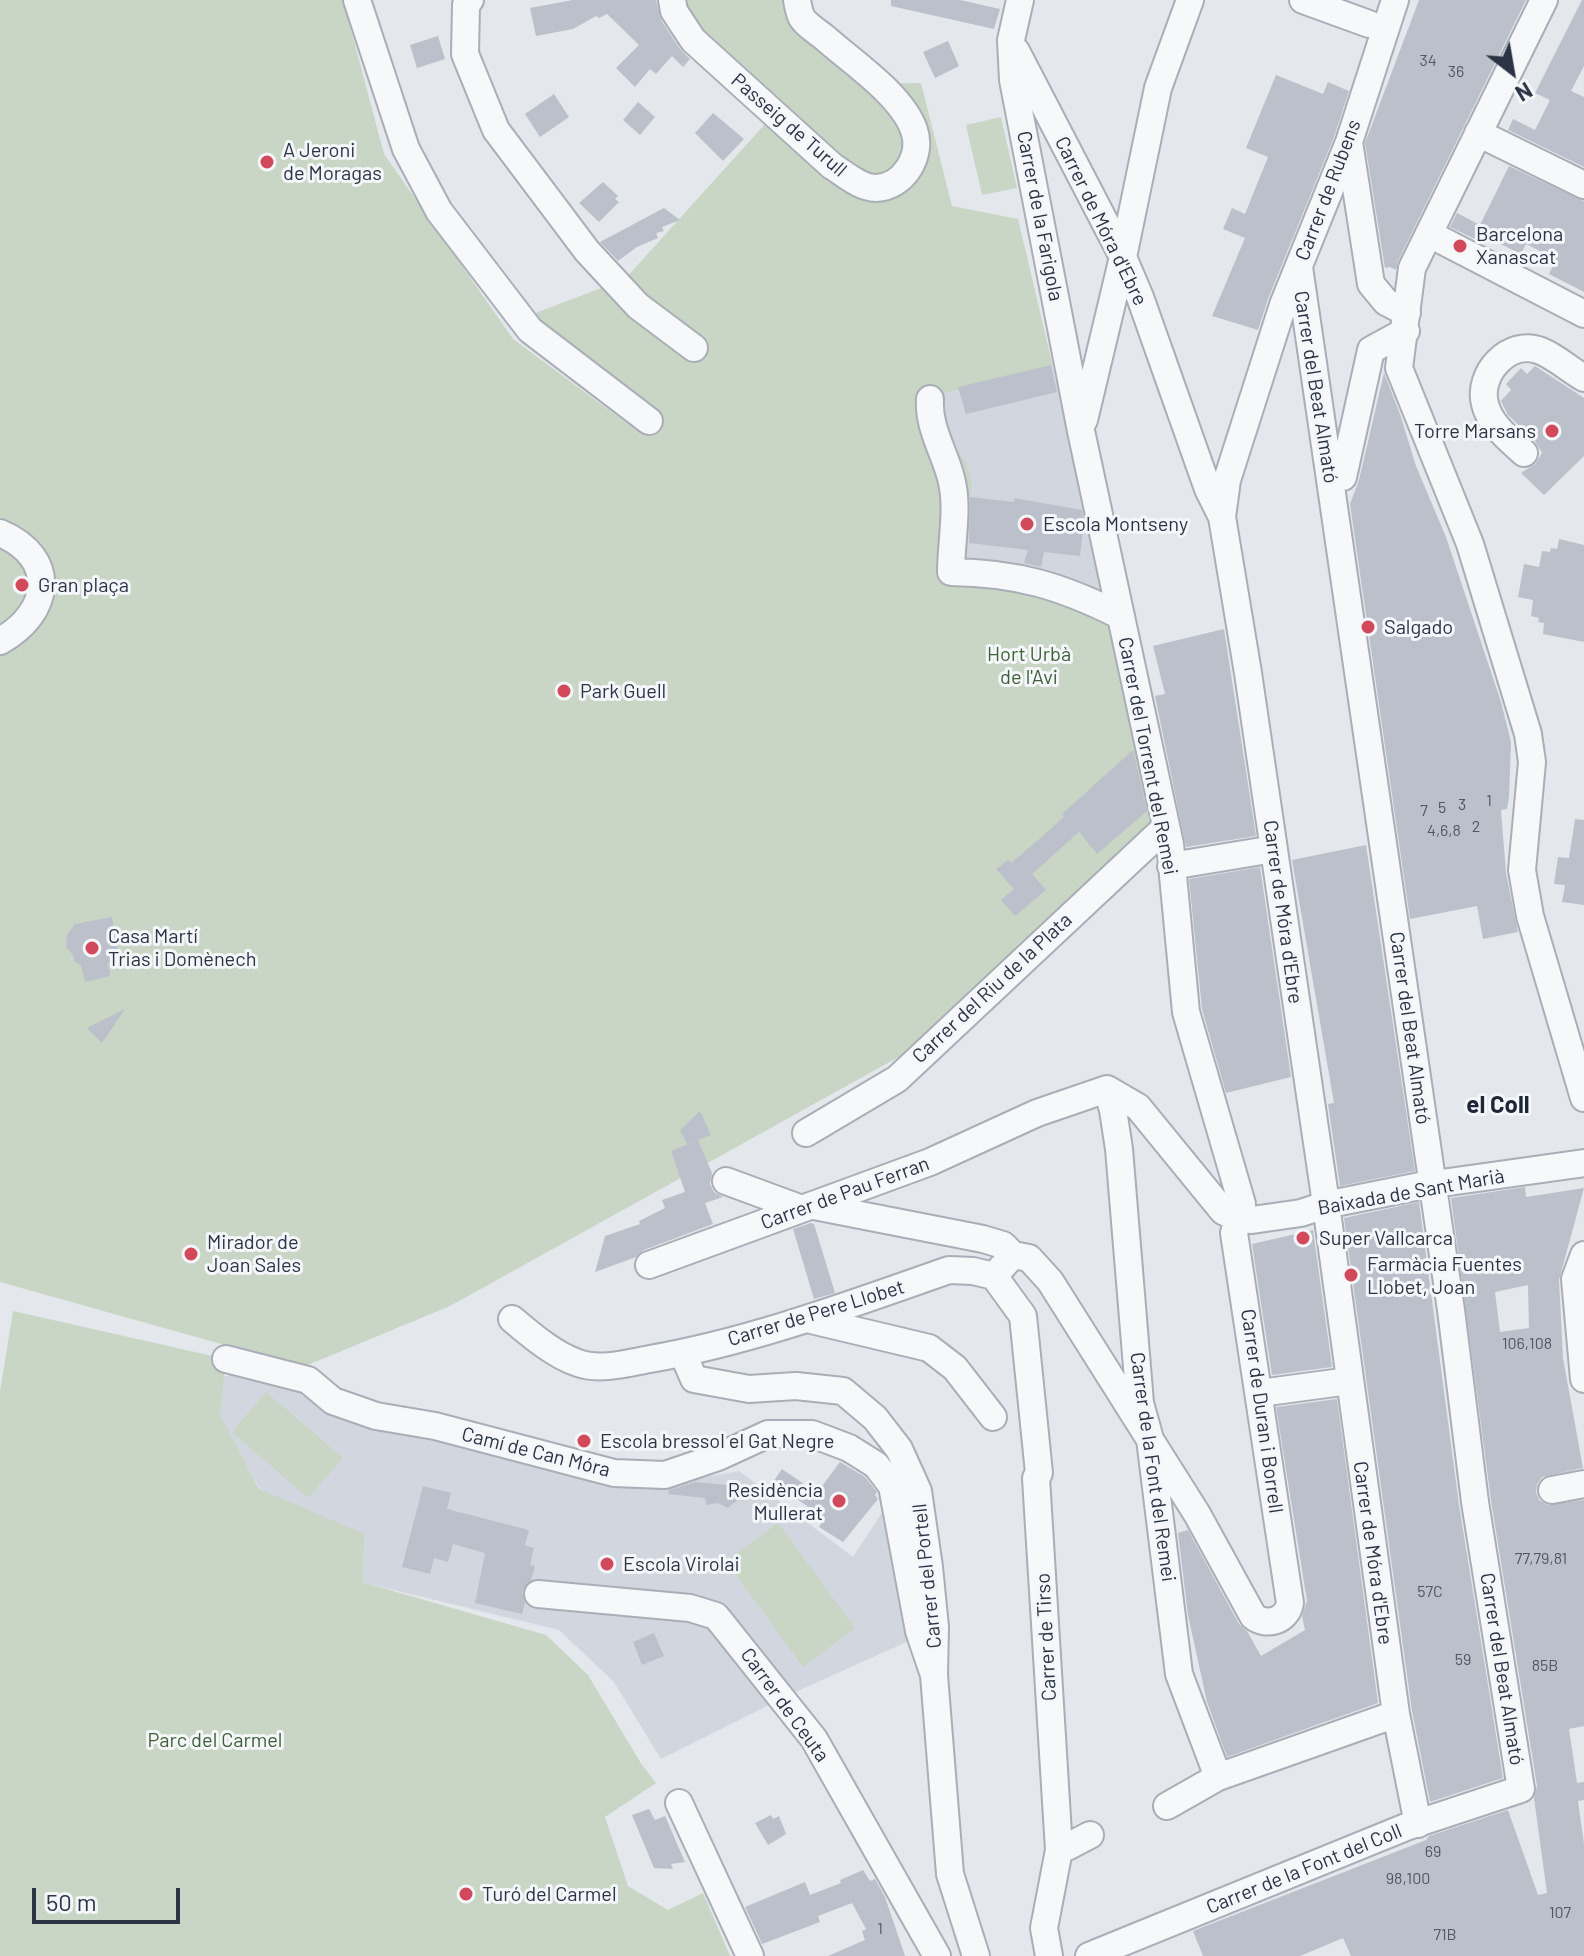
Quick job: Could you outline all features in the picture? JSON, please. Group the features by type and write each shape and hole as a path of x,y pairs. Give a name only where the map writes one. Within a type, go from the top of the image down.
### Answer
{"street":[{"path":"357,0 406,149 439,211 530,330 649,421"},
{"path":"470,0 466,5 465,54 496,130 587,251 638,306 694,348"},
{"name":"Passeig de Turull","path":"672,0 674,11 693,40 832,166 864,185 874,188 890,185 904,176 914,159 914,129 887,92 802,19 797,0"},
{"name":"Carrer de la Farigola","path":"1020,0 1011,40 1013,80 1081,431"},
{"path":"1081,431 1123,257 1158,88 1190,0"},
{"path":"1303,0 1369,24"},
{"name":"Carrer de Rubens","path":"1222,517 1227,480 1283,305 1349,142 1395,0"},
{"path":"1544,0 1412,268 1399,368 1470,544 1528,734 1532,762 1522,870 1530,916 1584,1098"},
{"name":"Carrer de Móra d'Ebre","path":"1011,40 1123,257 1208,489 1222,517 1274,849 1396,1714 1418,1824"},
{"path":"1478,133 1584,185"},
{"path":"1349,142 1371,284 1406,322"},
{"path":"1439,239 1584,314"},
{"name":"Carrer del Beat Almató","path":"1299,267 1451,1310 1475,1502 1521,1789"},
{"path":"1343,477 1371,350 1406,322"},
{"path":"1524,453 1494,424 1484,404 1482,387 1496,363 1507,353 1540,350 1584,378"},
{"path":"930,399 932,423 954,495 951,572 1018,576 1043,582 1086,598 1121,616"},
{"name":"Carrer del Torrent del Remei","path":"1081,431 1166,827 1186,1012 1242,1204 1238,1219"},
{"path":"0,533 31,555 40,576 41,588 35,613 21,629 0,641"},
{"name":"Carrer del Riu de la Plata","path":"806,1133 901,1089 1166,827"},
{"path":"1171,866 1274,849"},
{"path":"1107,1089 1138,1107 1223,1211 1238,1219"},
{"name":"Carrer de Pau Ferran","path":"649,1265 930,1162 1037,1113 1107,1089"},
{"name":"Carrer de la Font del Remei","path":"1107,1089 1119,1149 1140,1403 1150,1439 1179,1674 1218,1777"},
{"name":"Baixada de Sant Marià","path":"1238,1219 1289,1215 1325,1205 1432,1186 1584,1163"},
{"path":"726,1181 808,1208 983,1239 1003,1245 1013,1255 1029,1258 1050,1281 1150,1439"},
{"name":"Carrer de Duran i Borrell","path":"1150,1439 1197,1514 1253,1616 1261,1622 1275,1620 1289,1611 1260,1393 1234,1233 1238,1219"},
{"path":"994,1276 1013,1255"},
{"path":"1584,1255 1575,1279 1584,1379"},
{"name":"Carrer de Pere Llobet","path":"683,1354 807,1319 949,1270 994,1276"},
{"name":"Carrer de Tirso","path":"994,1276 1023,1316 1039,1473 1028,1481 1059,1850 1044,1928 1049,1956"},
{"path":"512,1319 538,1340 578,1363 613,1366 683,1354"},
{"path":"807,1319 929,1348 955,1368 993,1417"},
{"name":"Carrer del Portell","path":"683,1354 694,1379 749,1389 796,1386 843,1391 875,1418 899,1449 929,1525 935,1627 934,1675 950,1874 976,1956"},
{"name":"Camí de Can Móra","path":"226,1359 308,1380 333,1401 376,1416 435,1426 614,1473 665,1475 718,1457 768,1434 812,1434 849,1448 876,1465 892,1486 919,1631 934,1675"},
{"path":"1260,1393 1349,1381"},
{"path":"354,1392 435,1426"},
{"path":"1552,1490 1584,1484"},
{"name":"Carrer de Ceuta","path":"538,1594 690,1608 716,1616 814,1739 937,1956"},
{"path":"1167,1806 1218,1777 1396,1714"},
{"name":"Carrer de la Font del Coll","path":"1089,1956 1418,1824 1521,1789"},
{"path":"679,1803 750,1956"},
{"path":"1067,1847 1090,1835"}],"shaded area":[{"name":"Escola Montseny","path":"1053,367 1105,601 961,564 946,433 937,395"},
{"name":"Escola Virolai","path":"236,1373 298,1389 461,1445 614,1488 661,1485 739,1471 853,1557 885,1508 911,1640 791,1694 661,1759 614,1682 559,1630 361,1582 274,1513 219,1419 224,1377"}],"green space":[{"name":"Park Guell","path":"0,0 343,0 384,154 513,339 629,425 654,406 533,314 625,279 784,103 732,64 706,39 682,0 788,0 870,84 921,83 952,206 1018,219 1053,367 937,395 946,433 966,463 972,484 961,564 1103,615 1113,628 1157,821 904,1054 450,1306 303,1367 0,1282"},
{"path":"1001,117 1017,188 982,195 966,125"},
{"name":"Parc del Carmel","path":"13,1311 226,1359 220,1415 259,1489 364,1534 362,1582 546,1635 588,1675 656,1783 605,1817 628,1886 668,1910 703,1893 730,1956 0,1956 0,1392"},
{"path":"266,1392 343,1458 308,1498 232,1432"},
{"path":"778,1523 855,1628 803,1667 726,1561"}],"building":[{"path":"573,0 656,0 661,20 690,59 683,67 672,56 656,74 650,69 635,87 616,68 639,45 607,14 599,18 596,16 573,29 536,36 530,8"},
{"path":"891,0 960,0 1000,9 994,29 891,6"},
{"path":"1419,0 1526,0 1396,270 1385,268 1365,143"},
{"path":"1582,0 1584,66 1571,91 1584,97 1584,167 1508,130 1513,119 1535,130 1550,100 1535,93"},
{"path":"438,36 445,59 417,68 410,45"},
{"path":"948,41 959,66 935,78 923,52"},
{"path":"1276,75 1323,94 1328,82 1349,91 1258,330 1212,316 1245,238 1223,229 1232,208 1245,214 1268,157 1246,148"},
{"path":"554,94 569,117 540,137 525,114"},
{"path":"638,102 655,117 640,135 623,120"},
{"path":"713,113 744,139 723,161 695,133"},
{"path":"1509,166 1584,201 1584,292 1549,274 1556,259 1526,244 1521,254 1482,235 1479,241 1450,227 1457,213 1480,225"},
{"path":"603,182 618,196 615,199 619,202 599,222 579,203"},
{"path":"664,208 680,220 662,227 664,231 656,233 658,238 637,247 618,261 600,242"},
{"path":"1051,365 1057,392 966,414 958,387"},
{"name":"Torre Marsans","path":"1535,366 1584,398 1584,456 1544,495 1521,473 1535,464 1542,453 1535,441 1508,415 1501,401 1511,390 1506,384 1521,368 1527,374"},
{"path":"1384,373 1416,466 1446,537 1501,702 1511,742 1509,797 1507,809 1501,810 1506,873 1518,932 1483,939 1477,906 1410,919 1350,504 1359,480"},
{"path":"970,497 1014,502 1014,498 1082,510 1084,522 1080,556 1044,552 1041,567 1024,563 1028,550 969,543"},
{"path":"1559,539 1584,545 1584,642 1543,634 1544,623 1531,616 1533,600 1518,597 1524,564 1539,567 1542,551 1557,549"},
{"path":"1224,629 1256,836 1186,847 1155,696 1165,694 1153,646"},
{"path":"1133,750 1147,811 1097,854 1079,832 1032,874 1046,890 1015,916 1001,900 1014,889 996,869 1008,860 1011,863 1036,842 1064,817 1062,814"},
{"path":"1575,819 1584,820 1584,905 1562,902 1565,885 1554,884 1558,857 1569,858"},
{"path":"1366,845 1415,1171 1340,1186 1328,1104 1334,1103 1292,860"},
{"path":"1260,867 1291,1077 1226,1093 1202,1009 1189,879"},
{"name":"Casa Martí Trias i Domènech","path":"112,917 120,960 108,963 110,976 85,982 81,965 75,962 66,947 67,935 75,924"},
{"path":"125,1009 102,1043 87,1028"},
{"path":"700,1111 711,1135 687,1144 680,1130"},
{"path":"698,1140 712,1173 710,1184 714,1192 723,1197 705,1203 713,1224 595,1272 605,1236 640,1224 639,1221 665,1208 662,1200 685,1192 671,1151"},
{"path":"1525,1187 1526,1197 1584,1188 1559,1280 1563,1358 1583,1468 1542,1477 1536,1492 1539,1500 1547,1505 1584,1500 1584,1726 1569,1729 1577,1783 1584,1782 1584,1800 1578,1801 1584,1844 1584,1956 1351,1956 1343,1938 1300,1956 1203,1956 1193,1931 1426,1840 1429,1836 1508,1810 1538,1895 1547,1893 1534,1798 1537,1786 1491,1500 1451,1198","holes":["1528,1285 1529,1328 1500,1332 1495,1292"]},
{"path":"1419,1202 1459,1505 1503,1778 1430,1802 1412,1711 1344,1218"},
{"path":"814,1224 835,1293 814,1299 793,1229"},
{"path":"1313,1230 1332,1367 1272,1375 1252,1244"},
{"path":"1337,1399 1378,1703 1227,1757 1207,1702 1188,1615 1178,1533 1188,1530 1239,1624 1247,1631 1261,1656 1305,1630 1302,1616 1307,1601 1276,1407"},
{"name":"Residència Mullerat","path":"840,1462 865,1477 877,1492 875,1495 878,1499 843,1542 819,1527 824,1518 773,1482 782,1469 817,1493"},
{"path":"695,1482 738,1486 745,1494 728,1508 718,1503 706,1505 705,1498 668,1494 669,1490"},
{"path":"423,1486 451,1493 447,1509 529,1530 525,1545 534,1548 530,1565 535,1566 531,1580 522,1592 525,1603 522,1614 475,1603 485,1553 453,1544 448,1562 434,1558 430,1574 402,1567"},
{"path":"654,1633 664,1656 642,1665 633,1642"},
{"path":"649,1809 655,1820 665,1816 685,1862 671,1864 673,1869 654,1868 632,1815"},
{"path":"771,1815 773,1819 779,1816 786,1834 768,1845 755,1823"},
{"path":"863,1870 870,1881 875,1879 885,1897 905,1956 828,1956 865,1940 862,1931 866,1929 852,1903 818,1916 820,1922 762,1944 745,1907 805,1882 810,1895"}],"place":[{"name":"A Jeroni de Moragas","path":"267,162"},
{"name":"Barcelona Xanascat","path":"1460,246"},
{"name":"Torre Marsans","path":"1552,431"},
{"name":"Escola Montseny","path":"1027,524"},
{"name":"Gran plaça","path":"22,585"},
{"name":"Salgado","path":"1368,627"},
{"name":"Park Guell","path":"564,691"},
{"name":"Casa Martí Trias i Domènech","path":"92,948"},
{"name":"Super Vallcarca","path":"1303,1238"},
{"name":"Mirador de Joan Sales","path":"191,1254"},
{"name":"Farmàcia Fuentes Llobet, Joan","path":"1351,1275"},
{"name":"Escola bressol el Gat Negre","path":"584,1441"},
{"name":"Residència Mullerat","path":"839,1501"},
{"name":"Escola Virolai","path":"607,1564"},
{"name":"Turó del Carmel","path":"466,1894"}],"district":[{"name":"el Coll","path":"1498,1105"}],"park label":[{"name":"Hort Urbà de l'Avi","path":"1029,666"}]}
